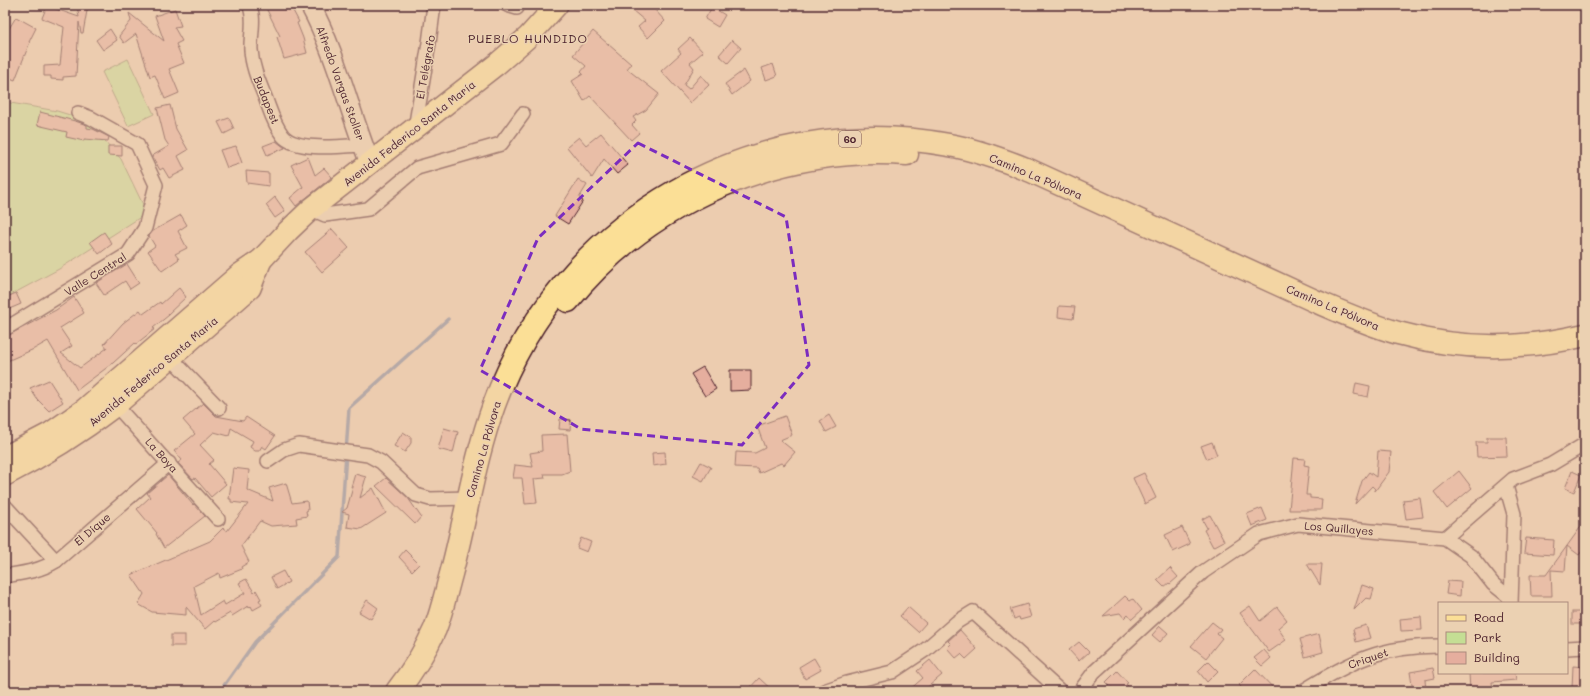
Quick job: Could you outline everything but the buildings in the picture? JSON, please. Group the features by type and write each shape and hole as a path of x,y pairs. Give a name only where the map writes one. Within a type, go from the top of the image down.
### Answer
{"highway":[{"name":"Camino La Pólvora","path":"397,691 418,661 435,628 458,548 469,498 489,422 515,356 531,329 556,294 596,249 622,226 656,202 710,173 768,152 831,141 871,138 913,140 951,145 996,158 1031,172 1329,307 1352,317 1400,333 1456,344 1497,346 1544,343 1585,335"},
{"name":"Camino La Pólvora","path":"415,691 432,667 450,629 466,579 488,474 505,415 524,369 544,335 558,314 586,281 620,249 641,232 673,210 708,192 758,172 818,158 863,154 911,155 957,161 998,173 1034,187 1328,321 1385,343 1438,355 1481,359 1527,358 1585,348"}],"main road":[{"name":"Alfredo Vargas Stoller","path":"310,5 332,53 366,154"},
{"name":"Avenida Federico Santa María","path":"5,457 55,430 85,409 110,399 171,358 288,231 366,154 415,129 497,64 528,37 557,5"},
{"name":"Avenida Federico Santa María","path":"5,475 59,446 94,422 110,399 235,290"}],"street":[{"name":"Budapest","path":"249,5 252,13 252,62 275,123 283,136 291,142 304,146 327,147 366,154"},
{"name":"El Telégrafo","path":"415,129 434,5"},
{"name":"Valle Central","path":"5,329 128,254 145,228 156,185 137,144 91,118 78,113"},
{"path":"311,209 325,215 368,209 417,168 501,144 523,114"},
{"path":"171,358 219,408"},
{"name":"La Boya","path":"110,399 170,463 218,519"},
{"path":"1445,538 1513,479 1550,465 1585,444"},
{"path":"268,461 284,450 299,445 368,455 381,462 411,491 422,498 469,498"},
{"name":"El Dique","path":"5,576 34,571 44,568 56,561 170,463"},
{"path":"1506,486 1514,514 1511,602"},
{"path":"5,506 56,561"},
{"name":"Los Quillayes","path":"1080,691 1094,672 1203,572 1259,534 1298,524 1445,538 1471,556 1493,584 1508,596 1511,602"},
{"path":"824,691 847,683 892,672 925,650 957,622 973,612 1060,691"},
{"name":"Criquet","path":"1303,691 1341,668 1365,657 1393,649 1438,646"},
{"path":"1568,648 1585,647"}],"highlighted area":[{"path":"638,143 786,217 809,365 742,445 581,429 480,370 538,238"}],"green space":[{"path":"128,59 154,114 128,126 102,72"},
{"path":"5,102 57,111 86,120 121,159 147,213 59,269 5,298"}],"waterway":[{"path":"220,691 255,642 339,557 349,408 448,319"}],"district":[{"name":"PUEBLO HUNDIDO","path":"528,38"}]}
